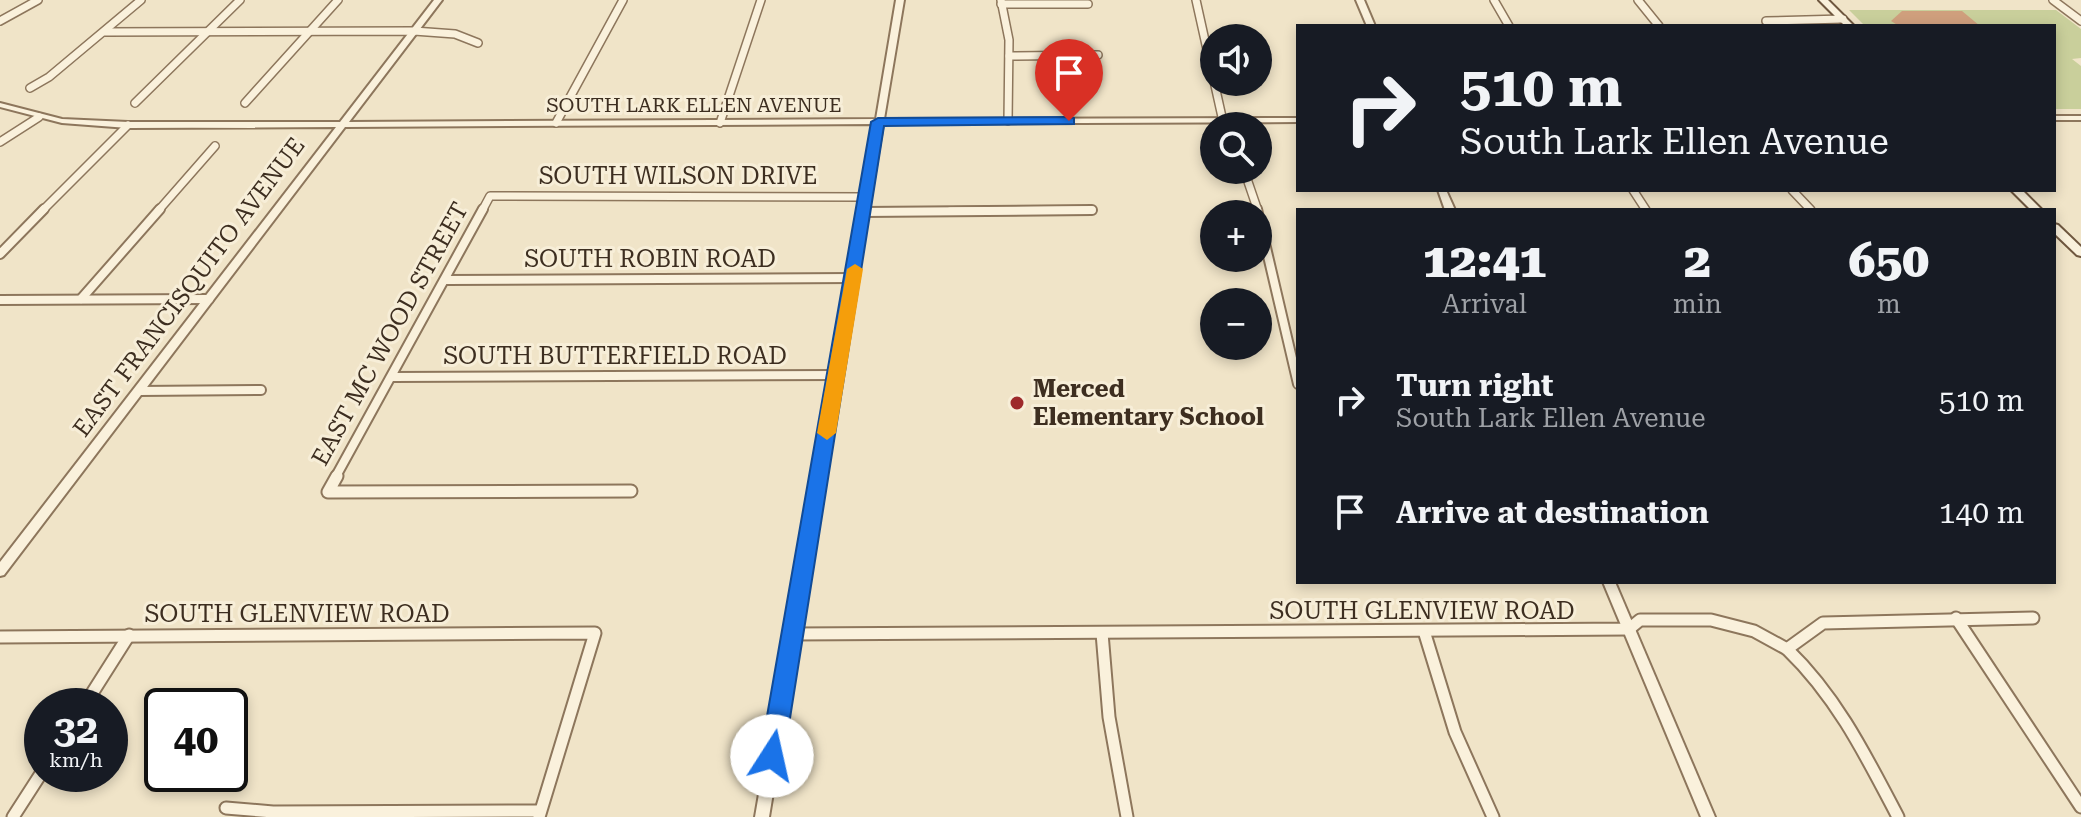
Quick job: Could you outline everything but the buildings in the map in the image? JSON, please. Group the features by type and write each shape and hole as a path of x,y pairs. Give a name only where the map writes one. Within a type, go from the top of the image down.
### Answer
{"main road":[{"path":"1823,0 1846,23"},
{"path":"2018,192 2035,208"},
{"path":"2056,229 2081,253"}],"street":[{"path":"0,21 38,0"},
{"path":"30,88 49,77 141,0"},
{"path":"135,103 240,0"},
{"path":"245,103 338,0"},
{"name":"EAST FRANCISQUITO AVENUE","path":"0,571 438,0"},
{"path":"556,123 623,0"},
{"path":"720,123 761,0"},
{"path":"762,817 900,0"},
{"path":"1196,0 1221,112"},
{"path":"1360,0 1370,24"},
{"path":"1494,0 1508,24"},
{"path":"1638,0 1657,24"},
{"path":"2053,0 2081,21"},
{"path":"1008,121 1009,56 1001,2 1088,4"},
{"path":"1766,21 1846,23"},
{"path":"105,32 414,31 447,32 468,36 478,43"},
{"path":"1009,56 1098,55"},
{"path":"0,105 39,117 78,123 128,125"},
{"path":"0,142 39,117"},
{"path":"2056,118 2081,118"},
{"name":"SOUTH LARK ELLEN AVENUE","path":"1272,121 1296,120"},
{"name":"SOUTH LARK ELLEN AVENUE","path":"128,125 1200,123"},
{"path":"0,254 128,125"},
{"path":"81,299 215,146"},
{"path":"1250,184 1296,375"},
{"path":"1794,192 1809,208"},
{"name":"SOUTH WILSON DRIVE","path":"490,196 866,197"},
{"name":"EAST MC WOOD STREET","path":"490,196 328,492 631,491"},
{"path":"863,212 1092,210"},
{"name":"SOUTH ROBIN ROAD","path":"446,280 853,278"},
{"path":"0,300 209,299"},
{"name":"SOUTH BUTTERFIELD ROAD","path":"393,377 837,375"},
{"path":"139,391 261,390"},
{"path":"1610,584 1708,817"},
{"path":"1956,618 2081,807"},
{"path":"1787,649 1823,623 2033,618"},
{"name":"SOUTH GLENVIEW ROAD","path":"793,634 1629,629 1640,620 1711,620 1754,631 1787,649 1814,671 1832,696 1898,817"},
{"path":"1424,631 1455,732 1493,817"},
{"name":"SOUTH GLENVIEW ROAD","path":"0,637 595,633 540,814"},
{"path":"1102,633 1109,717 1127,817"},
{"path":"95,688 129,635"},
{"path":"13,817 29,792"},
{"path":"226,808 273,812 540,814"}],"green space":[{"path":"1849,10 2056,10 2081,29 2081,58 2072,59 2081,66 2081,109 2056,109 2056,24 1863,24"}],"slow traffic":[{"path":"827,433 855,269"}],"place":[{"name":"Merced Elementary School","path":"1017,403"}],"route":[{"path":"772,756 878,122 1069,121"}]}
